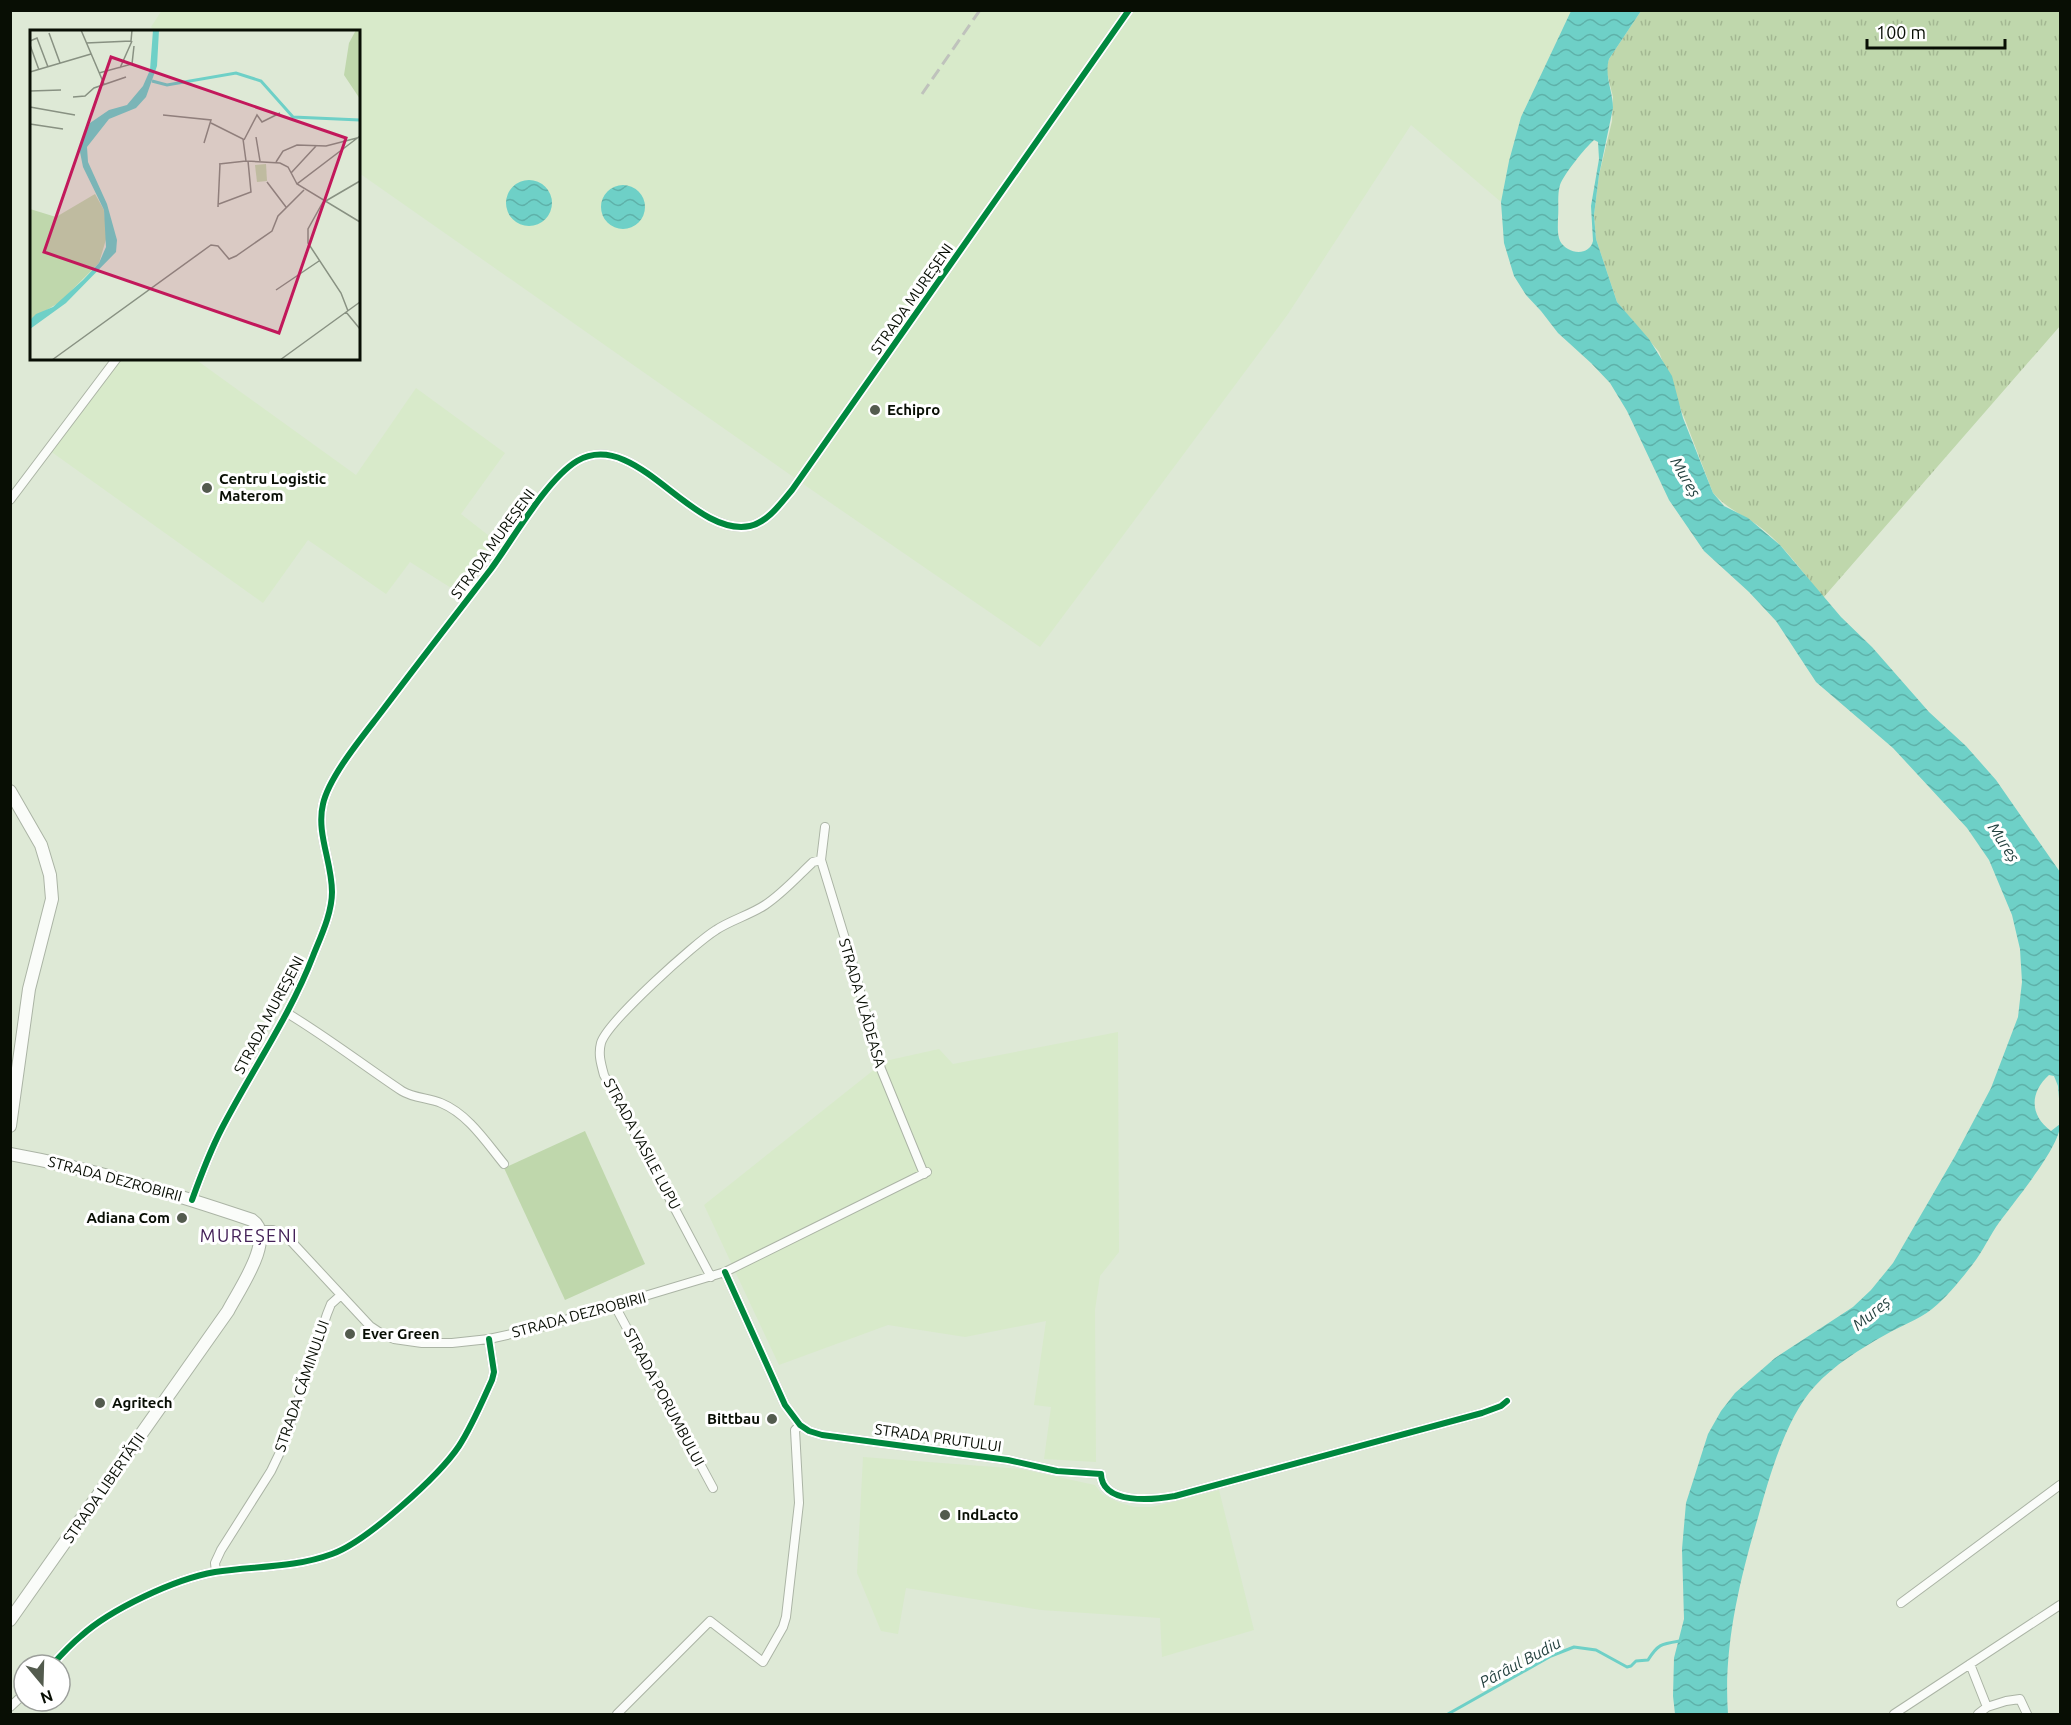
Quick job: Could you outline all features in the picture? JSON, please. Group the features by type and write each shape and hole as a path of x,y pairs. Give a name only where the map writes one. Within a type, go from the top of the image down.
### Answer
{"main road":[{"path":"10,791 40,845 50,875 52,899 29,988 10,1126"},
{"name":"STRADA DEZROBIRII","path":"10,1154 68,1165 192,1200 252,1220 261,1230"},
{"name":"STRADA LIBERTĂȚII","path":"10,1620 228,1311 260,1247 261,1230"}],"street":[{"name":"STRADA MUREȘENI","path":"192,1200 221,1130 287,1013 316,949 327,918 332,894 321,827 323,804 329,787 358,742 562,472 578,460 596,453 615,457 637,467 713,520 733,527 752,526 772,513 792,490 1130,10"},
{"path":"10,500 116,360"},
{"name":"STRADA VLĂDEASA","path":"825,827 820,860 853,965 881,1069 926,1173"},
{"name":"STRADA VASILE LUPU","path":"711,1277 604,1075 600,1060 601,1041 611,1026 688,950 717,928 763,906 780,894 813,862 820,860"},
{"path":"287,1013 338,1045 405,1093 443,1104 457,1112 474,1127 504,1164"},
{"name":"STRADA DEZROBIRII","path":"261,1230 273,1230 290,1240 370,1326 382,1334 407,1342 452,1343 489,1339 536,1329 725,1272 926,1173"},
{"path":"617,1714 710,1621 763,1662 783,1627 786,1617 800,1503 795,1430 800,1425 785,1405 725,1272"},
{"name":"STRADA CĂMINULUI","path":"216,1572 215,1563 221,1551 271,1471 283,1446 327,1314 332,1304 341,1295"},
{"name":"STRADA PORUMBULUI","path":"615,1306 713,1488"},
{"path":"64,1653 81,1635 106,1617 167,1588 216,1572 298,1564 333,1554 365,1536 434,1475 460,1444 492,1380 494,1372 489,1339"},
{"name":"STRADA PRUTULUI","path":"800,1425 822,1435 1008,1460 1057,1471 1101,1474 1101,1482 1106,1489 1116,1494 1141,1499 1175,1496 1482,1413 1501,1406 1507,1401"},
{"path":"1901,1603 2059,1489"},
{"path":"1894,1714 2061,1605"},
{"path":"1970,1664 1987,1707"},
{"path":"1978,1714 1987,1707 2020,1699 2027,1714"}],"shaded area":[{"path":"162,10 1571,11 1521,117 1501,202 1411,125 1288,314 1040,647 360,174 360,30 155,30 151,27"},
{"path":"113,360 196,360 356,475 416,388 505,453 461,514 497,542 459,593 410,562 386,594 308,540 263,603 46,448"},
{"path":"1118,1032 1119,1252 1100,1276 1095,1310 1096,1462 1044,1459 1051,1407 1034,1405 1046,1321 965,1337 888,1325 779,1365 704,1205 885,1061 939,1049 953,1064"},
{"path":"863,1457 1021,1469 1095,1485 1102,1494 1134,1507 1152,1507 1219,1490 1254,1630 1162,1657 1160,1618 1041,1610 906,1588 898,1634 881,1631 857,1573"}],"green space":[{"path":"1641,11 2060,11 2060,326 1823,598 1773,538 1713,493 1659,352 1617,302 1596,239 1594,215 1599,175 1612,121 1613,97 1606,69 1609,59"},
{"path":"585,1131 645,1264 565,1300 504,1168"}],"water":[{"name":"Mureș","path":"1571,11 1641,11 1609,59 1608,77 1613,108 1599,175 1594,215 1596,239 1617,302 1649,339 1672,376 1683,418 1713,493 1724,506 1748,518 1780,545 1841,617 1872,647 1929,712 1966,746 1996,780 2060,872 2060,1111 2058,1086 2054,1076 2049,1075 2035,1096 2036,1111 2044,1125 2051,1131 2060,1124 2053,1147 1996,1227 1973,1264 1947,1295 1927,1313 1876,1340 1839,1364 1822,1378 1796,1413 1768,1481 1740,1588 1728,1663 1728,1714 1675,1714 1673,1696 1674,1658 1684,1619 1682,1549 1686,1503 1708,1434 1735,1393 1775,1358 1853,1307 1871,1290 1893,1263 1955,1156 1991,1088 2018,1017 2022,982 2020,949 2012,915 1989,860 1967,828 1893,748 1816,682 1776,621 1749,592 1704,551 1669,500 1627,411 1610,383 1558,333 1526,295 1514,276 1504,243 1501,202 1521,117","holes":["1594,140 1598,142 1599,159 1591,206 1593,241 1587,250 1572,251 1563,245 1558,236 1559,189 1566,174 1580,155"]},
{"path":"529,180 545,187 552,203 545,219 529,226 513,219 506,203 513,187"},
{"path":"623,185 632,186 639,191 644,198 644,216 639,223 632,228 623,229 614,228 607,223 602,216 601,207 602,198 607,191 614,186"}],"waterway":[{"name":"Pârâul Budiu","path":"1448,1714 1551,1656 1574,1647 1596,1650 1627,1667 1636,1661 1648,1660 1661,1646 1680,1641"}],"railway":[{"path":"922,94 980,10"}],"cycle path":[{"path":"192,1200 218,1137 304,978 325,924 332,892 321,826 326,793 355,746 491,569 542,495 577,461 599,455 621,458 642,470 706,516 728,525 750,526 763,521 792,490 1129,10"},
{"path":"725,1272 785,1405 800,1425 809,1431 822,1435 1008,1460 1057,1471 1101,1474 1104,1484 1110,1491 1130,1498 1154,1499 1175,1496 1482,1413 1501,1406 1507,1401"},
{"path":"63,1653 109,1616 163,1588 215,1572 318,1559 346,1547 382,1522 436,1474 459,1446 492,1380 494,1372 489,1339"}],"place":[{"name":"Echipro","path":"875,410"},
{"name":"Centru Logistic Materom","path":"207,488"},
{"name":"Adiana Com","path":"182,1218"},
{"name":"Ever Green","path":"350,1334"},
{"name":"Agritech","path":"100,1403"},
{"name":"Bittbau","path":"772,1419"},
{"name":"IndLacto","path":"945,1515"}],"district":[{"name":"MUREȘENI","path":"249,1236"}]}
